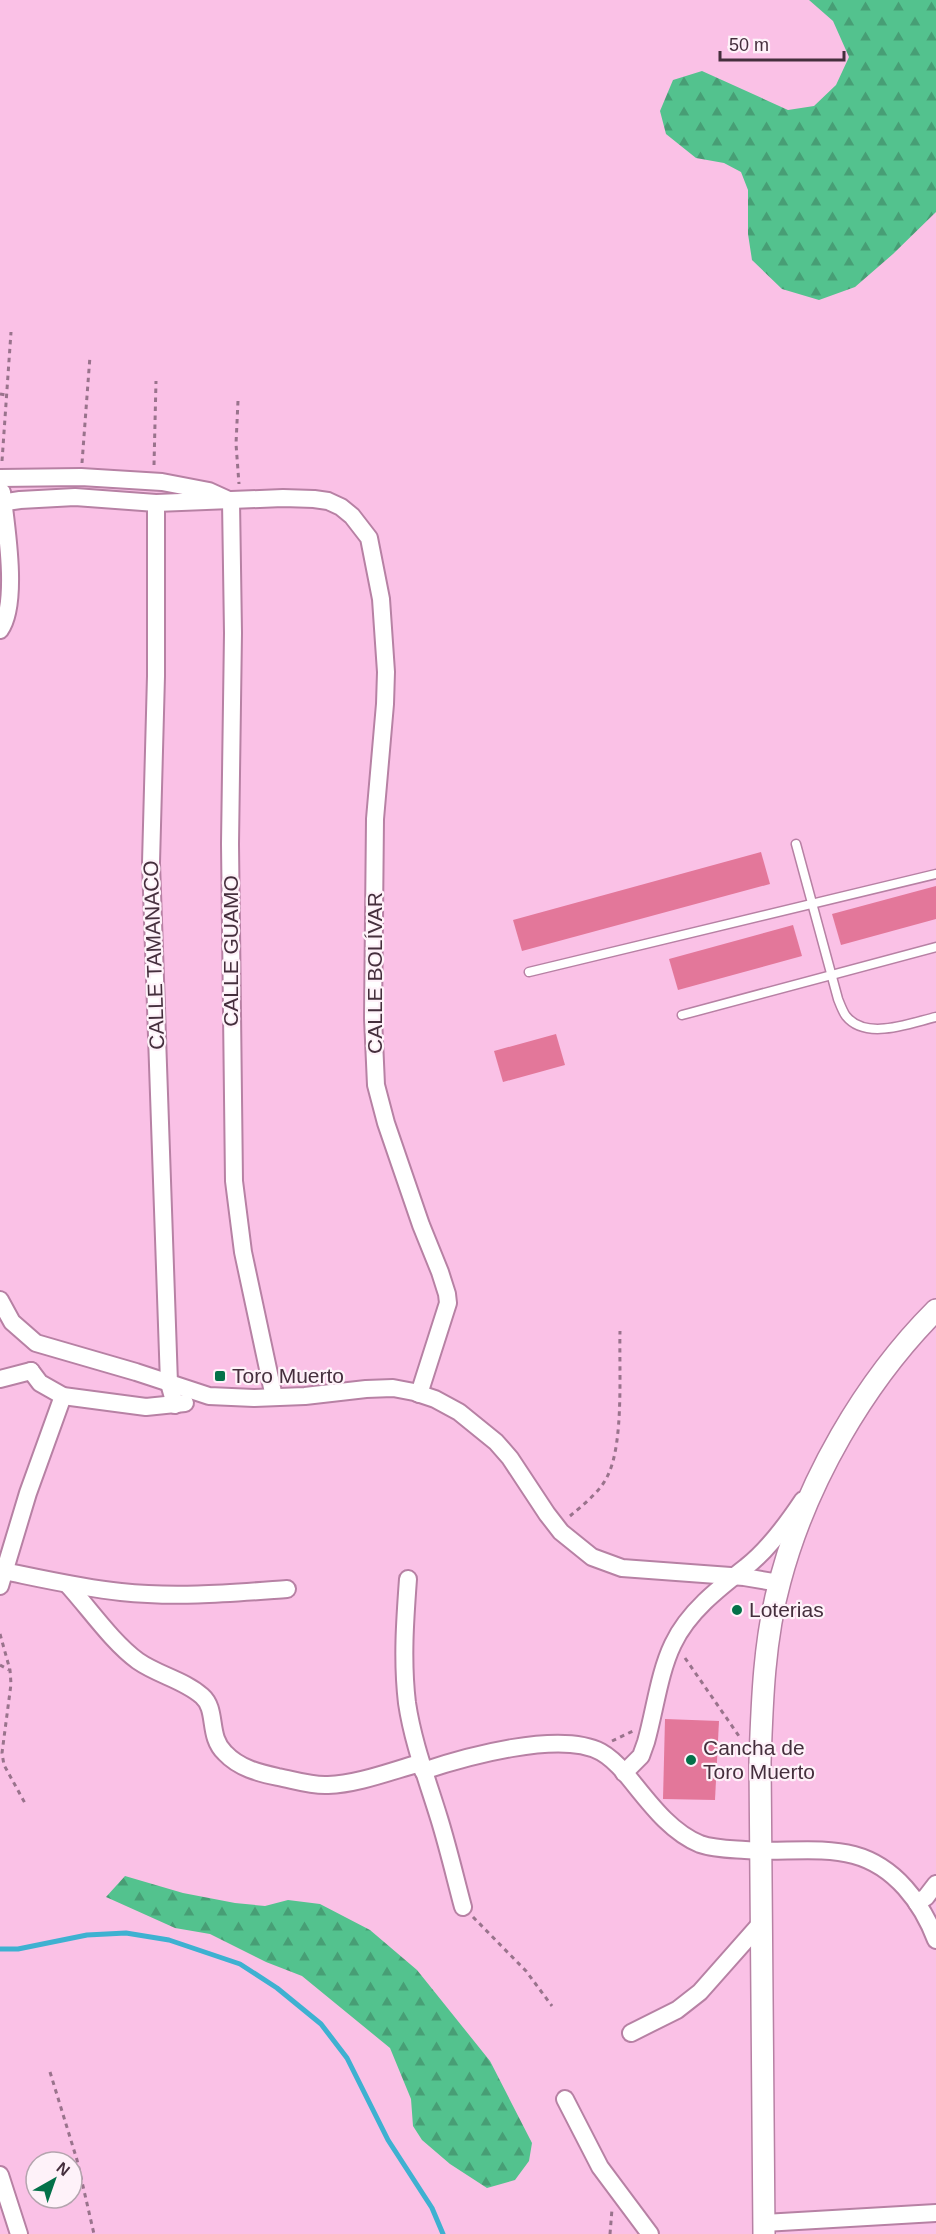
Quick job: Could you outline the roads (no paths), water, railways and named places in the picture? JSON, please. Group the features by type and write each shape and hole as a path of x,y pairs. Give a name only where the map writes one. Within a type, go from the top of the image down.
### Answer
{"street":[{"path":"0,630 9,608 10,585 0,478 81,477 154,482 184,485 236,501"},
{"path":"123,480 123,501"},
{"path":"2,503 75,497 156,503 236,501"},
{"name":"CALLE BOLÍVAR","path":"236,501 283,498 328,501 341,507 352,516 369,538 381,599 386,672 375,819 373,1018 376,1085 386,1123 447,1294 445,1316 419,1394"},
{"name":"CALLE GUAMO","path":"236,501 230,844 234,1181 243,1252 274,1397"},
{"name":"CALLE TAMANACO","path":"156,503 156,676 151,863 169,1383 175,1405"},
{"path":"0,1300 12,1322 36,1343 209,1396"},
{"path":"936,1310 877,1381 845,1431 804,1511 780,1583 762,1708 760,1851 764,2228 936,2213"},
{"path":"36,1343 31,1371 40,1383 63,1396 146,1407 175,1405 209,1396 274,1397 384,1389 419,1394 459,1412 496,1442 510,1458 557,1527 592,1557 622,1568 732,1576 780,1583"},
{"path":"0,1379 31,1371"},
{"path":"63,1396 28,1493 2,1578 121,1592 187,1595 287,1589"},
{"path":"624,1773 641,1756 673,1642 698,1610 732,1576 746,1567 778,1534 827,1464"},
{"path":"408,1579 404,1637 407,1704 422,1767 440,1820 463,1907"},
{"path":"67,1584 139,1662 184,1684 204,1697 208,1703 217,1743 224,1753 238,1764 267,1774 327,1785 422,1767 504,1748 583,1746 599,1751 611,1759 661,1815 689,1838 701,1844 760,1851 831,1852 854,1855 890,1872 917,1903 936,1940"},
{"path":"917,1903 926,1897 936,1884"},
{"path":"631,2033 677,2010 700,1992 761,1923"},
{"path":"565,2099 600,2166 650,2234"},
{"path":"0,2175 19,2234"}],"lane":[{"path":"796,844 838,999 846,1017 860,1027 880,1029 936,1017"},
{"path":"529,972 936,874"},
{"path":"682,1015 936,947"}],"waterway":[{"path":"0,1949 18,1949 87,1935 126,1933 169,1940 240,1964 277,1988 321,2024 347,2058 388,2140 432,2208 443,2234"}],"place":[{"name":"Toro Muerto","path":"220,1376"},
{"name":"Loterias","path":"737,1610"},
{"name":"Cancha de Toro Muerto","path":"691,1760"}]}
